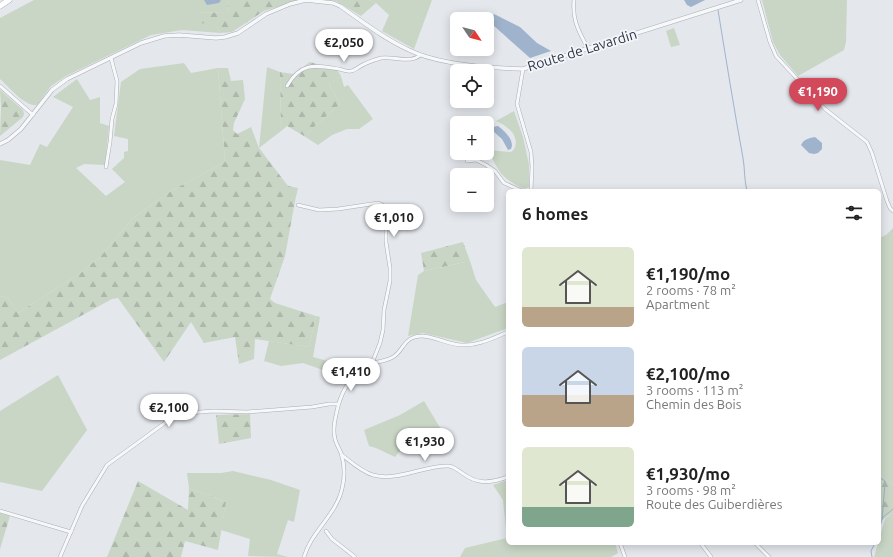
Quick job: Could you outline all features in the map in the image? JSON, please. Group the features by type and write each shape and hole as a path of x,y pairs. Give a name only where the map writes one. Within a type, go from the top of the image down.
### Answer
{"highway":[{"path":"0,6 9,0"}],"street":[{"name":"Route de Lavardin","path":"0,144 15,135 33,115 52,90 67,79 142,43 164,36 179,35 216,38 225,37 238,33 266,14 290,4 306,0 333,3 340,6 399,45 420,55 492,68 523,69 741,0"},
{"path":"574,0 573,16 588,49"},
{"path":"758,0 770,42 776,56 825,109 866,142 872,153 886,201 893,212"},
{"path":"286,86 300,70 307,66 316,65 353,71 373,60 383,58 412,59 417,58 420,55"},
{"path":"106,167 112,120 116,104 117,81 111,58"},
{"path":"523,69 517,104 531,152 532,167 530,189"},
{"path":"0,86 33,115"},
{"path":"468,161 476,160 486,165 495,171 504,183 518,189"},
{"path":"298,205 319,210 338,209 378,203 385,207 386,242 390,268 390,281 384,310 383,330 380,344 372,363"},
{"path":"304,557 307,549 336,506 342,490 344,472 342,456 334,435 334,424 338,404 345,387 372,363 393,357 408,341 417,337 427,336 451,344 468,345 483,342 506,333"},
{"path":"60,557 82,506 107,465 173,417 188,412 247,412 338,404"},
{"path":"342,456 366,472 379,476 401,475 437,467 451,466 473,480 480,482 491,482 506,478"},
{"path":"0,511 71,532"},
{"path":"326,531 328,518"},
{"path":"320,529 326,531 335,542 355,557"},
{"path":"621,545 625,557"},
{"path":"702,545 710,556 705,557"},
{"path":"757,545 769,557"}],"green space":[{"path":"34,0 228,0 227,12 198,13 215,24 220,33 182,30 151,35 66,76 51,86 37,105 32,105 22,100 0,79 0,18"},
{"path":"228,0 299,0 264,11 232,32 220,33 215,24 198,23 198,13 227,12"},
{"path":"327,0 369,0 376,3 361,16 336,1"},
{"path":"369,0 432,0 414,49 382,31 389,15 376,3"},
{"path":"762,0 847,0 846,42 844,50 798,76 780,55 773,42"},
{"path":"674,28 680,45 671,47 666,31"},
{"path":"310,62 337,70 341,76 329,84 340,104 304,136 287,126 281,131 280,72 293,74"},
{"path":"184,63 191,73 218,68 225,162 171,191 133,218 101,256 82,272 18,313 8,298 0,296 0,160 30,165 40,144 47,147 73,107 53,97 77,79 90,100 100,97 100,123 109,126 105,165 84,164 76,168 106,196 125,182 112,169 124,158 124,152 128,151 128,139 114,136 121,82 140,69"},
{"path":"267,67 280,72 281,131 259,148"},
{"path":"218,68 228,68 231,81 243,80 245,99 234,123 233,130 237,134 251,127 259,148 288,186 298,188 285,256 270,299 275,303 316,316 309,347 255,339 254,359 239,364 235,337 204,343 191,322 164,362 118,298 112,299 0,360 0,296 8,298 18,313 82,272 101,256 133,218 171,191 225,162"},
{"path":"341,76 344,87 348,85 373,119 359,129 347,129 332,135 318,145 304,136 340,104 329,84"},
{"path":"0,90 23,110 24,114 23,117 0,136 1,106"},
{"path":"514,111 523,137 529,165 529,187 524,189 510,181 502,174 493,160 494,151 511,152 514,150 516,144 512,132 507,127 496,121"},
{"path":"893,228 893,485 881,476 881,237 886,235"},
{"path":"463,242 470,261 424,271 421,253"},
{"path":"470,261 476,280 495,307 506,303 506,329 467,343 423,333 408,336 418,275 424,271"},
{"path":"316,316 320,317 313,357 341,365 341,372 323,370 303,363 281,366 264,361 269,341 309,347"},
{"path":"58,375 87,430 42,491 0,482 0,411"},
{"path":"424,401 451,446 435,453 426,437 405,447 395,457 369,446 364,430 400,415"},
{"path":"250,414 251,438 219,444 216,415"},
{"path":"233,471 271,480 300,490 294,522 288,520 277,554 288,557 248,556 250,539 221,530 226,502 189,488 187,473 221,473"},
{"path":"881,476 893,485 893,513 881,521"},
{"path":"138,481 188,510 189,488 226,502 218,550 185,541 181,557 107,557"},
{"path":"506,481 506,528 503,500 493,485"},
{"path":"0,513 10,516 0,549"},
{"path":"893,513 893,557 874,557 877,545 881,545 881,533 885,519"},
{"path":"506,538 506,545 616,545 618,553 611,557 460,557 465,548"}],"water":[{"path":"204,0 221,0 219,3 207,5"},
{"path":"684,0 705,0 691,7 687,5"},
{"path":"494,14 520,27 537,43 551,51 530,58 494,26"},
{"path":"498,126 506,133 512,143 511,149 508,150 502,139 494,132 494,127"},
{"path":"815,137 822,143 822,149 818,153 809,153 801,145 805,140"}],"waterway":[{"path":"718,10 743,158 746,189"},
{"path":"881,478 885,481 882,519"},
{"path":"881,523 883,517 893,509"},
{"path":"872,557 871,551 874,545"}]}
